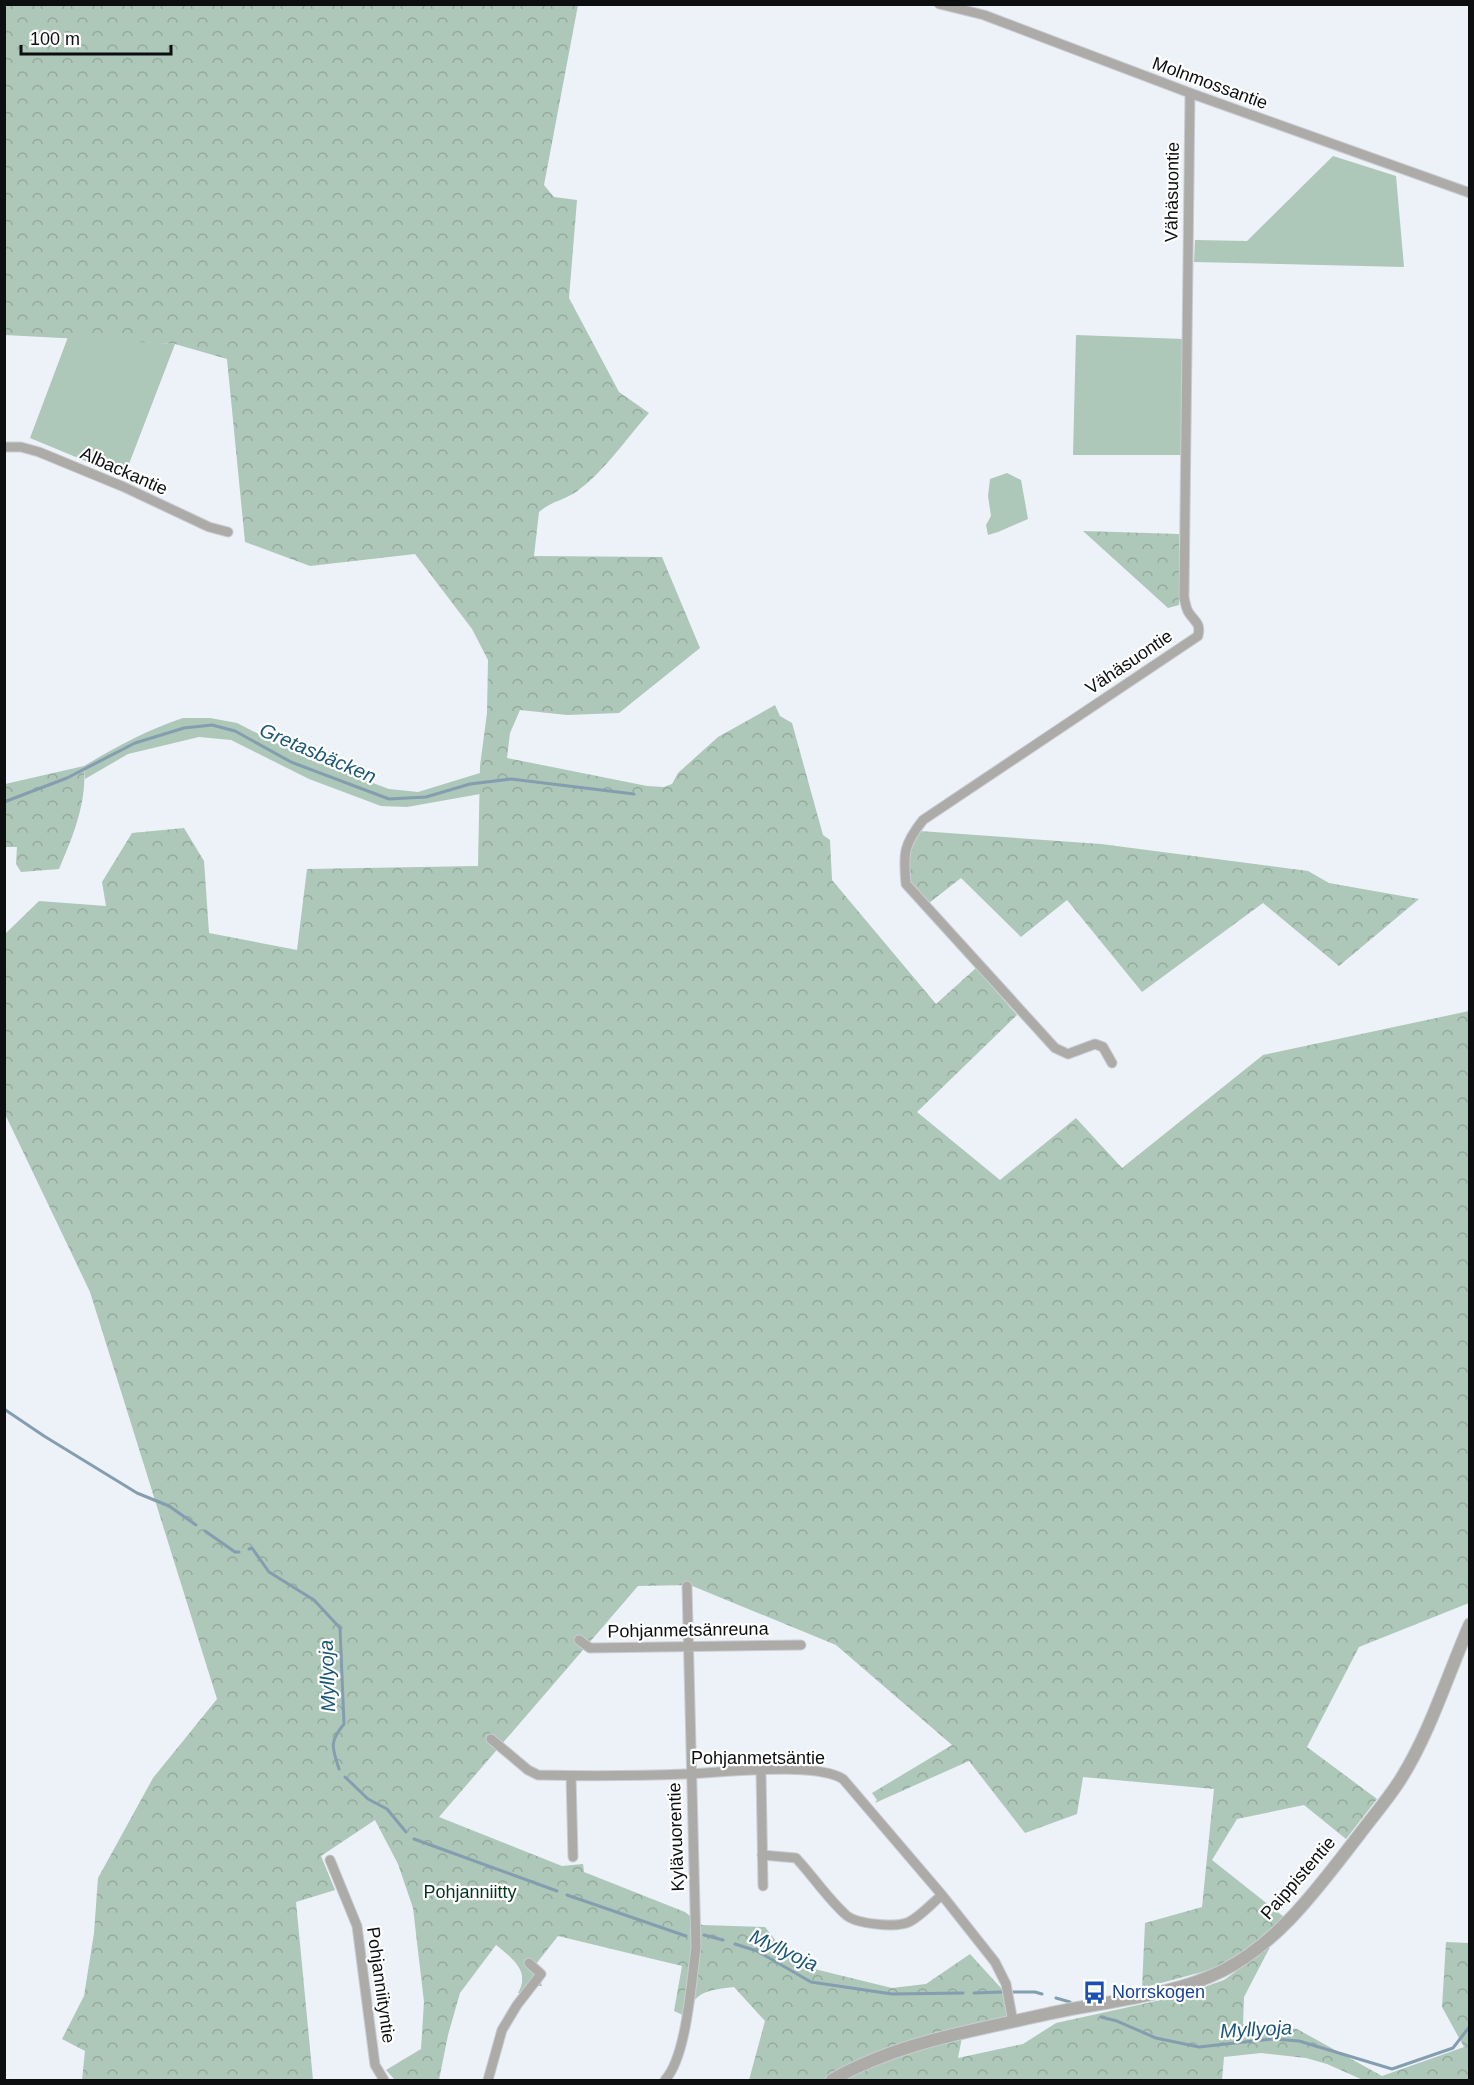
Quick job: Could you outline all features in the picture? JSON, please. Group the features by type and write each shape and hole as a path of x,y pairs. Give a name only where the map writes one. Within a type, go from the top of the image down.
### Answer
{"street":[{"name":"Molnmossantie","path":"939,4 984,15 1190,93 1470,193"},
{"name":"Vähäsuontie","path":"1112,1063 1103,1047 1095,1044 1068,1054 1055,1048 906,884 903,859 911,835 923,820 1198,636 1200,629 1198,621 1188,612 1184,597 1190,93"},
{"name":"Albackantie","path":"4,447 21,447 39,452 124,487 209,527 228,532"},
{"name":"Kylävuorentie","path":"665,2080 675,2066 689,2005 696,1948 687,1586"},
{"name":"Paippistentie","path":"832,2080 855,2067 907,2047 946,2036 1091,2004 1175,1988 1220,1972 1243,1960 1286,1923 1322,1883 1402,1777 1425,1731 1470,1624"},
{"name":"Pohjanmetsänreuna","path":"579,1640 590,1648 801,1645"},
{"name":"Pohjanmetsäntie","path":"491,1739 528,1770 538,1775 690,1774 761,1770 819,1771 836,1774 843,1779 942,1895 995,1962 1010,1998 1012,2022"},
{"path":"761,1770 763,1886"},
{"path":"571,1776 573,1857"},
{"path":"762,1855 796,1858 848,1917 866,1922 899,1925 911,1921 942,1895"},
{"name":"Pohjanniityntie","path":"330,1860 357,1926 375,2065 384,2080"},
{"path":"488,2080 502,2030 517,2005 542,1974 529,1962"}],"green space":[{"name":"Pohjanniitty","path":"5,5 578,5 544,185 554,197 577,200 569,298 619,392 649,413 586,484 539,512 534,556 662,557 700,648 619,713 567,715 520,710 510,733 507,758 647,786 664,787 672,784 678,773 718,737 775,705 780,716 792,723 823,835 830,840 832,880 936,1004 976,968 1017,1015 917,1112 1000,1180 1076,1118 1122,1168 1263,1055 1469,1011 1469,1603 1359,1647 1307,1747 1377,1799 1346,1839 1304,1805 1237,1819 1212,1860 1284,1917 1241,1954 1217,1968 1142,1988 1145,1923 1202,1907 1214,1789 1083,1777 1077,1814 1025,1833 969,1761 875,1803 877,1800 872,1793 952,1745 836,1645 690,1585 638,1586 439,1817 562,1866 583,1864 584,1872 685,1912 702,1925 765,1927 794,1964 892,1988 926,1984 970,1954 1010,1998 1013,2022 963,2032 958,2058 1023,2044 1056,2023 1179,1996 1224,1980 1270,1947 1244,1997 1243,2024 1297,2029 1382,2076 1464,2047 1442,2007 1446,1942 1469,1943 1469,2080 1363,2080 1327,2064 1306,2058 1261,2053 1224,2057 1222,2080 749,2080 765,2021 734,1987 698,1996 687,2017 674,2011 682,1966 558,1936 536,1964 542,1986 537,1986 531,1993 518,1993 522,1978 521,1972 513,1960 496,1945 460,1993 448,2035 439,2080 395,2080 386,2070 421,2049 424,2002 413,1908 398,1864 375,1820 321,1856 335,1890 296,1902 313,2080 82,2080 85,2051 62,2039 84,1996 94,1933 98,1878 153,1778 217,1699 90,1292 5,1114 5,934 39,901 106,906 102,882 132,833 184,828 204,861 209,933 297,950 307,869 478,866 480,766 487,713 488,660 472,629 415,554 310,566 245,542 227,359 175,344 5,335"},
{"path":"1333,156 1396,176 1404,267 1194,262 1195,240 1247,241"},
{"path":"1076,335 1183,339 1181,455 1073,455"},
{"path":"68,337 175,344 124,477 30,438"},
{"path":"1007,473 1021,480 1028,519 988,535 986,525 991,516 988,496 990,479"},
{"path":"1083,531 1179,534 1179,605 1168,608"},
{"path":"183,718 210,718 237,723 308,759 389,789 418,792 480,773 480,794 407,807 381,806 309,779 231,740 199,737 128,754 85,779 84,766 132,739"},
{"path":"84,766 81,806 74,832 59,869 21,872 16,864 17,847 5,847 5,784"},
{"path":"920,831 1101,844 1308,871 1329,883 1419,899 1339,966 1263,903 1142,992 1067,900 1021,937 961,878 929,903 910,882 907,858"}],"waterway":[{"name":"Gretasbäcken","path":"4,802 67,778 135,743 184,728 212,725 235,731 291,762 389,799 426,797 470,784 511,779 634,794"},
{"name":"Myllyoja","path":"4,1409 137,1493 169,1506 196,1525"},
{"name":"Myllyoja","path":"205,1531 235,1552 239,1552"},
{"name":"Myllyoja","path":"249,1549 252,1548 269,1572 314,1600 340,1628 344,1724 333,1745 339,1769"},
{"name":"Myllyoja","path":"345,1777 368,1799 387,1809 406,1832"},
{"name":"Myllyoja","path":"414,1839 557,1891"},
{"name":"Myllyoja","path":"567,1895 686,1936"},
{"name":"Myllyoja","path":"704,1935 723,1940"},
{"name":"Myllyoja","path":"735,1944 757,1951 811,1982 892,1994 963,1993"},
{"name":"Myllyoja","path":"974,1993 1002,1992"},
{"name":"Myllyoja","path":"1013,1992 1042,1994"},
{"name":"Myllyoja","path":"1056,1998 1070,2002"},
{"name":"Myllyoja","path":"1101,2017 1117,2021 1156,2038 1199,2047 1272,2039 1299,2041 1392,2069 1453,2048 1470,2026"}],"place":[{"name":"Norrskogen","path":"1094,1992"}]}
